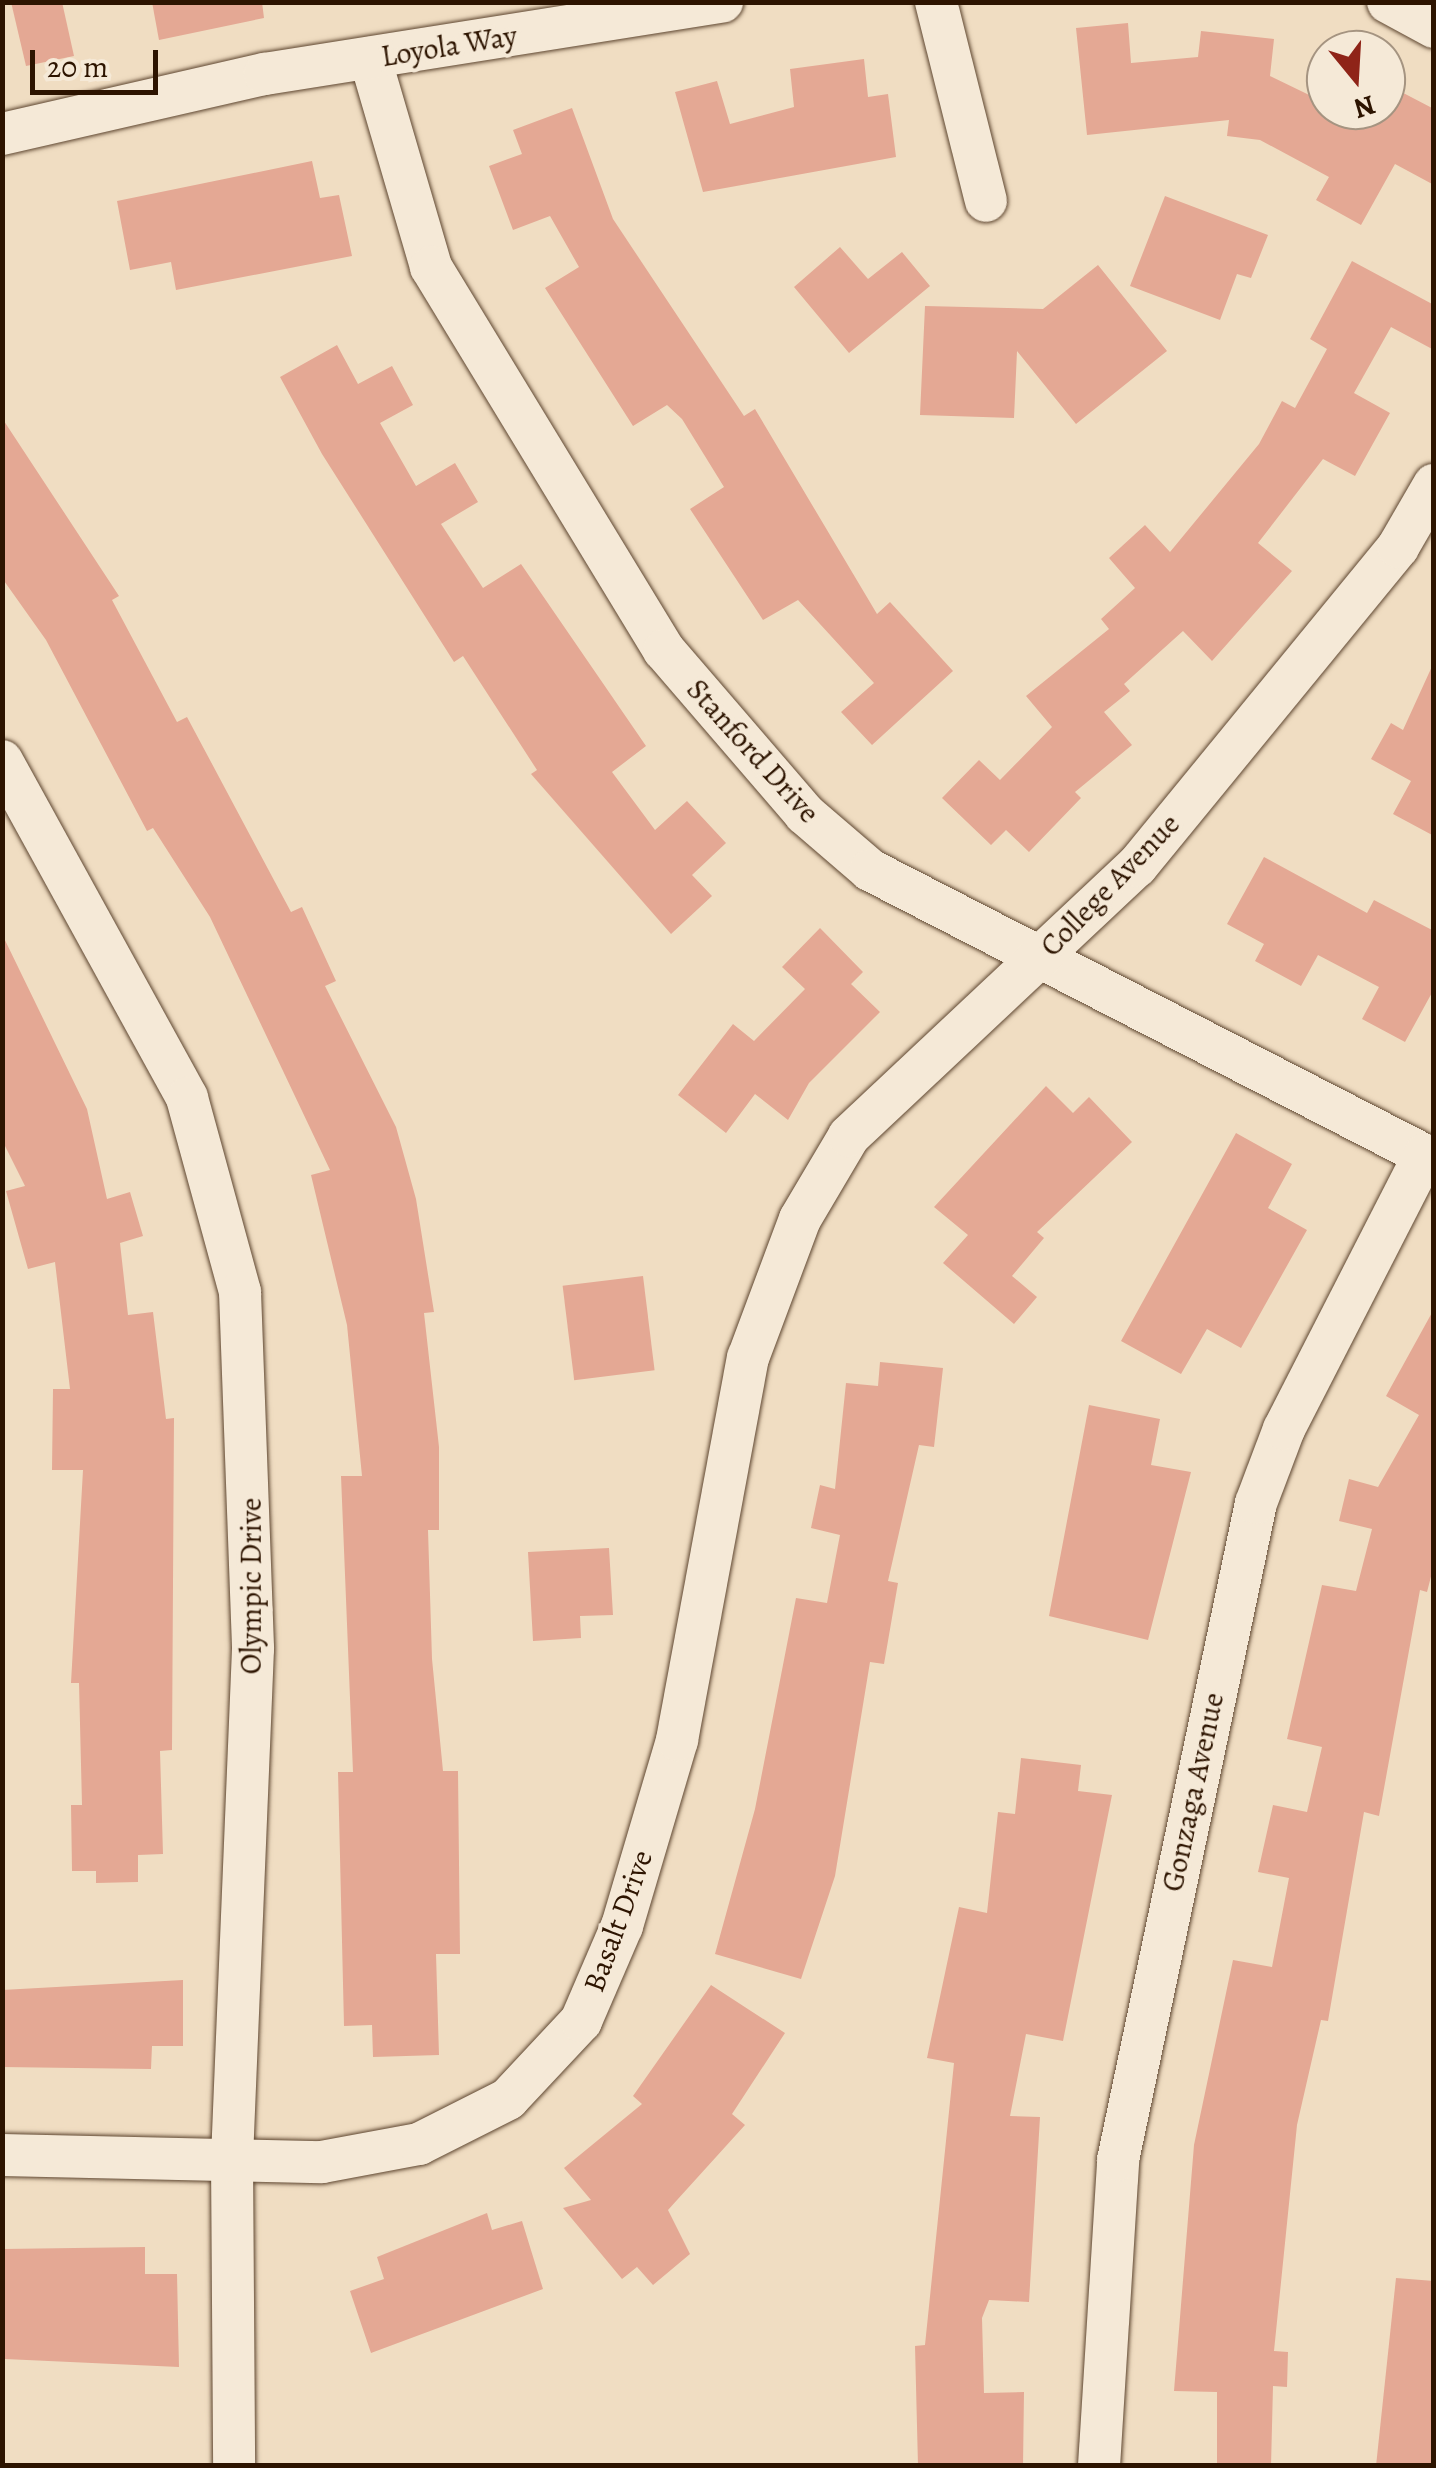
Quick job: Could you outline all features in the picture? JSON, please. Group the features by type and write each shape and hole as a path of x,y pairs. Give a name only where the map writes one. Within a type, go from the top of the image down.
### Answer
{"street":[{"name":"Loyola Way","path":"2,134 370,58 722,2"},
{"path":"936,2 986,200"},
{"path":"1388,2 1434,27"},
{"name":"Stanford Drive","path":"370,58 431,267 664,650 806,814 870,870 1037,961 1429,1157"},
{"name":"College Avenue","path":"780,1272 849,1136 1137,866 1398,547 1434,485"},
{"name":"Olympic Drive","path":"2,761 188,1098 240,1292 252,1650 232,2159 234,2466"},
{"name":"Gonzaga Avenue","path":"1099,2466 1118,2160 1256,1503 1429,1157"},
{"name":"Basalt Drive","path":"2,2155 322,2162 419,2144 508,2099 581,2021 622,1926 676,1740 748,1358 780,1272"}],"building":[{"path":"11,2 62,2 74,56 26,66"},
{"path":"152,2 262,2 264,18 159,40"},
{"path":"1128,23 1131,63 1198,57 1201,31 1274,39 1270,76 1306,93 1306,130 1406,130 1406,94 1434,109 1434,185 1395,164 1361,225 1316,200 1329,177 1260,140 1227,136 1229,120 1087,135 1076,28"},
{"path":"864,59 868,97 888,94 896,157 703,192 675,92 717,81 730,124 794,107 790,69"},
{"path":"572,108 613,219 744,416 755,409 877,614 890,602 953,671 872,745 841,712 874,683 798,600 763,620 690,509 724,487 682,419 667,405 633,426 545,288 579,267 550,216 513,230 489,166 522,154 513,130"},
{"path":"312,161 320,198 339,195 352,256 176,290 171,262 130,270 117,201"},
{"path":"1165,196 1268,235 1251,278 1237,274 1220,320 1130,286"},
{"path":"840,247 868,279 902,252 930,286 849,353 794,287"},
{"path":"1352,261 1434,305 1434,350 1391,327 1354,393 1390,413 1355,476 1323,459 1258,543 1292,571 1212,661 1183,631 1124,684 1130,691 1104,712 1132,745 1075,792 1081,798 1029,852 1006,830 991,845 942,798 979,760 1000,780 1052,727 1026,696 1109,629 1101,619 1135,588 1109,558 1145,525 1170,552 1259,444 1282,401 1295,408 1327,349 1310,339"},
{"path":"1098,265 1167,351 1076,424 1017,351 1014,418 920,415 925,306 1043,309"},
{"path":"337,345 358,384 392,366 413,405 380,423 416,486 455,463 478,502 441,524 483,588 521,564 646,746 612,772 655,830 687,801 726,843 692,875 712,896 671,934 531,774 537,770 463,656 454,662 322,454 280,377"},
{"path":"2,418 119,596 112,600 177,722 187,717 291,912 302,907 336,981 325,986 396,1127 416,1199 434,1312 424,1313 439,1447 439,1530 428,1530 432,1659 443,1771 458,1771 460,1954 436,1954 439,2055 373,2057 372,2025 344,2026 338,1772 353,1772 341,1476 362,1476 347,1325 311,1175 330,1170 210,917 153,828 147,831 46,640 2,578"},
{"path":"1434,662 1434,836 1393,814 1411,781 1371,759 1391,723 1403,730"},
{"path":"1264,857 1367,913 1374,900 1434,931 1434,989 1405,1042 1362,1019 1379,987 1318,955 1301,986 1255,961 1264,944 1227,924"},
{"path":"820,928 863,972 851,984 880,1012 809,1083 788,1120 755,1094 726,1133 678,1095 733,1024 754,1041 805,989 782,967"},
{"path":"2,934 87,1109 107,1199 130,1192 143,1236 120,1243 128,1315 153,1312 166,1419 174,1418 172,1750 160,1751 163,1854 138,1855 138,1882 96,1883 96,1871 72,1871 71,1805 82,1805 79,1683 71,1683 83,1470 52,1470 53,1389 70,1389 55,1262 28,1269 6,1191 25,1186 2,1140"},
{"path":"1046,1086 1073,1113 1089,1097 1132,1142 1037,1232 1044,1238 1012,1276 1037,1297 1014,1324 943,1263 968,1235 934,1207"},
{"path":"1236,1133 1292,1164 1268,1208 1307,1230 1241,1348 1207,1329 1181,1374 1121,1341"},
{"path":"643,1276 655,1370 574,1380 563,1286"},
{"path":"1434,1309 1434,1565 1427,1592 1420,1590 1379,1816 1364,1812 1328,2021 1321,2020 1297,2125 1274,2351 1288,2352 1287,2387 1273,2386 1271,2466 1217,2466 1217,2392 1174,2391 1194,2145 1233,1960 1272,1967 1289,1878 1258,1872 1273,1805 1307,1812 1322,1747 1287,1739 1322,1585 1356,1591 1372,1529 1339,1521 1349,1479 1378,1487 1419,1415 1386,1396"},
{"path":"880,1362 943,1368 934,1447 919,1445 888,1581 898,1583 884,1664 870,1662 835,1876 801,1979 715,1954 755,1809 796,1598 827,1603 840,1535 811,1528 820,1485 835,1489 846,1383 878,1386"},
{"path":"1089,1405 1160,1419 1151,1465 1191,1472 1148,1640 1049,1616"},
{"path":"609,1548 613,1615 580,1616 581,1638 533,1641 528,1552"},
{"path":"1021,1758 1081,1765 1078,1791 1112,1795 1063,2041 1026,2034 1010,2116 1040,2117 1029,2302 989,2300 982,2318 984,2393 1024,2392 1023,2466 918,2466 915,2346 925,2345 954,2063 927,2058 959,1907 987,1913 998,1812 1015,1814"},
{"path":"183,1980 183,2046 152,2046 151,2069 2,2067 2,1990"},
{"path":"711,1985 785,2033 732,2114 745,2125 668,2210 690,2254 653,2285 637,2267 622,2279 563,2208 591,2200 564,2168 642,2104 633,2096"},
{"path":"487,2213 492,2230 522,2221 543,2289 371,2353 350,2291 384,2279 377,2257"},
{"path":"145,2247 145,2274 177,2274 179,2367 5,2359 3,2249"},
{"path":"1396,2278 1434,2281 1434,2466 1376,2466"}]}
